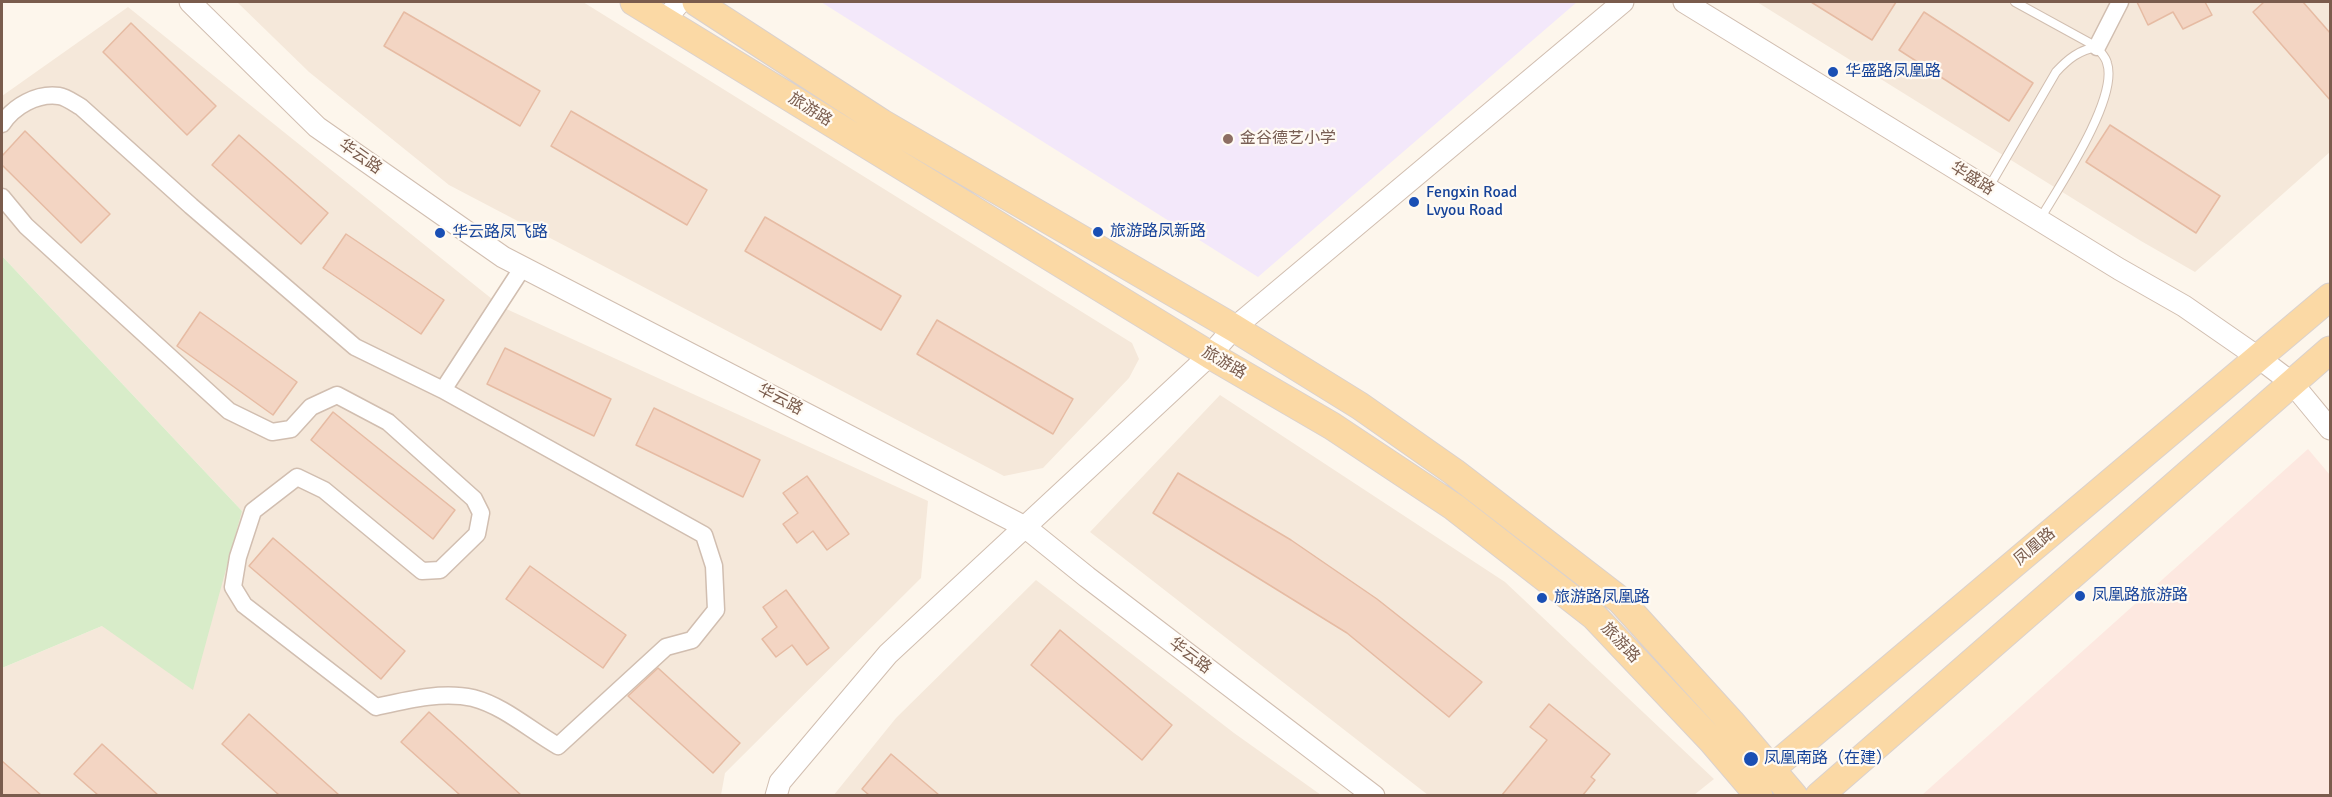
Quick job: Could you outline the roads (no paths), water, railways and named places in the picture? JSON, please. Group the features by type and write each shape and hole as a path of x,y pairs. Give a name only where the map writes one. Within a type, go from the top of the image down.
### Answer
{"main road":[{"name":"旅游路","path":"634,2 672,11 1210,355 1332,426 1454,507 1594,616 1755,786 1794,795"},
{"name":"旅游路","path":"696,2 882,123 1234,328 1377,418 1454,472 1620,600 1755,786"},
{"name":"凤凰路","path":"1755,786 2331,297"},
{"path":"1819,795 2331,350"}],"street":[{"name":"华云路","path":"190,2 317,127 495,251 1025,527 1096,584 1374,795"},
{"path":"776,795 780,782 888,654 1210,355 1234,328 1623,2"},
{"name":"华盛路","path":"1684,2 2040,219 2119,270 2184,306 2292,383"},
{"path":"2097,47 2120,2"},
{"path":"2,124 8,115 37,97 61,96 81,106 191,206 355,347 443,390 704,535 714,566 716,610 692,640 666,647 558,746 510,715 473,698 439,696 404,700 376,707 244,605 233,587 238,557 254,511 297,477 324,490 422,571 440,570 477,534 481,513 474,499 388,422 337,395 311,407 291,429 272,432 229,411 26,226 2,197"},
{"path":"443,390 523,267"},
{"path":"2292,383 2331,429"}],"lane":[{"path":"2015,2 2097,47 2107,63 2108,83 2090,133 2040,219"},
{"path":"1988,189 2056,72 2068,59 2084,50 2097,47"}],"place":[{"name":"华盛路凤凰路","path":"1833,72"},
{"name":"金谷德艺小学","path":"1228,139"},
{"name":"Fengxin Road Lvyou Road","path":"1414,202"},
{"name":"旅游路凤新路","path":"1098,232"},
{"name":"华云路凤飞路","path":"440,233"},
{"name":"凤凰路旅游路","path":"2080,596"},
{"name":"旅游路凤凰路","path":"1542,598"},
{"name":"凤凰南路（在建）","path":"1751,759"}]}
